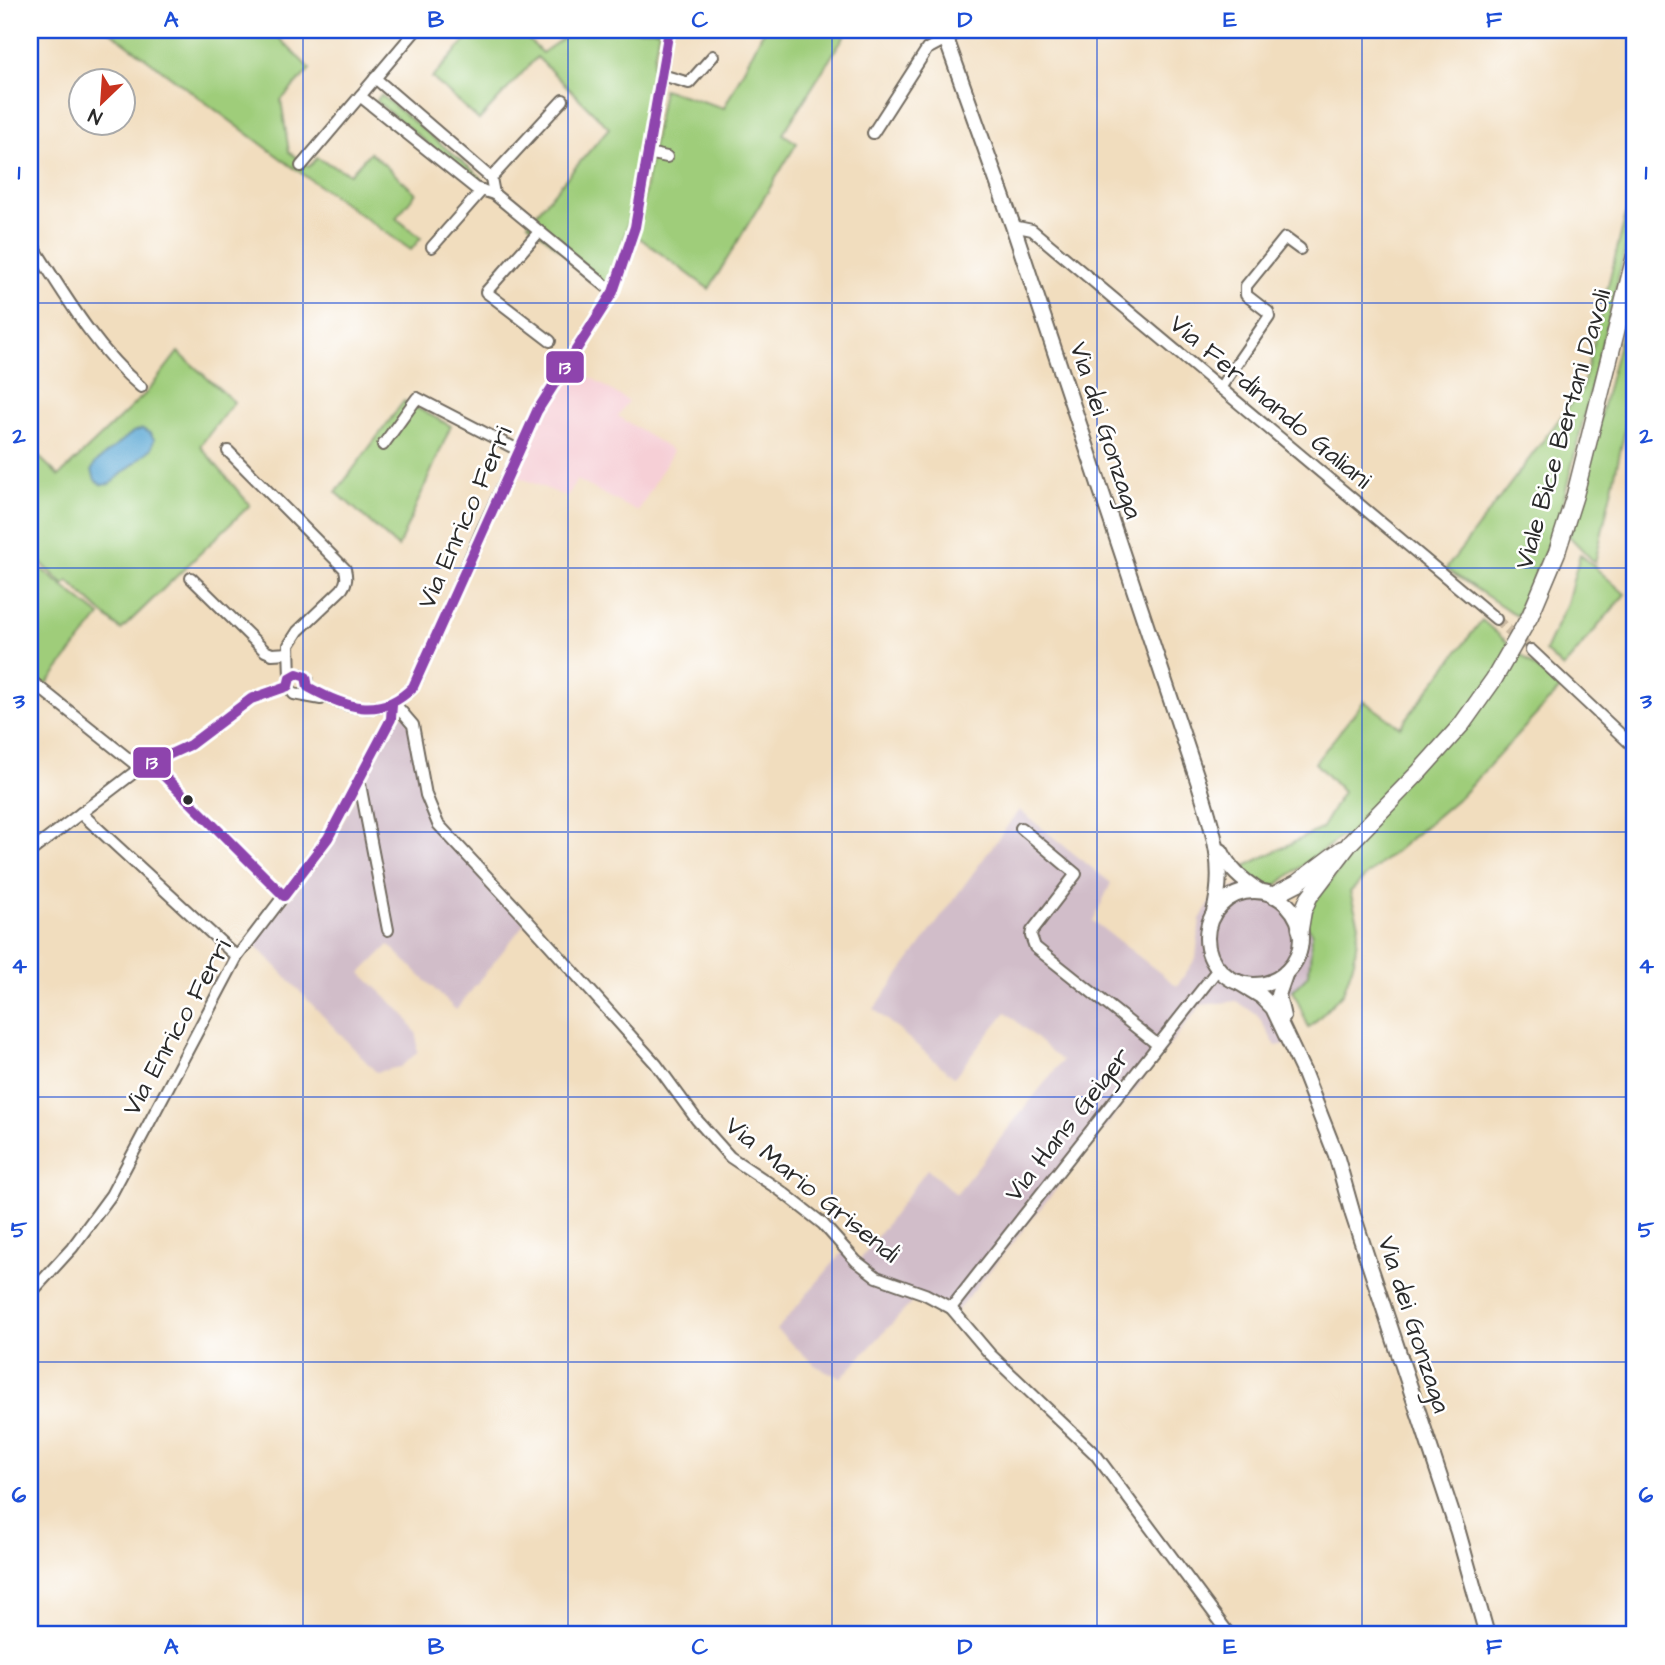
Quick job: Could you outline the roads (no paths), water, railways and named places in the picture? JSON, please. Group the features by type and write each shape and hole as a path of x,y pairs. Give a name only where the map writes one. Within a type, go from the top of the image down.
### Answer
{"highway":[{"name":"Viale Bice Bertani Davoli","path":"1350,844 1462,724 1506,660 1538,601 1575,495 1635,256"},
{"path":"1266,893 1297,883 1326,859 1350,844"},
{"path":"1300,929 1309,897 1350,844"}],"main road":[{"name":"Via dei Gonzaga","path":"945,35 1013,226 1200,787 1220,870 1220,888 1214,912"},
{"name":"Via dei Gonzaga","path":"1214,837 1228,866 1239,879 1266,893"},
{"path":"1266,893 1292,909 1300,929 1299,953 1286,972 1278,995 1286,1032 1273,1008 1261,996 1218,969 1210,956 1208,926 1214,912 1234,895 1266,893"},
{"path":"1238,982 1263,984 1286,972"},
{"name":"Via dei Gonzaga","path":"1286,1032 1336,1155 1458,1532 1488,1635"}],"street":[{"path":"301,166 416,30"},
{"name":"Via Enrico Ferri","path":"30,1294 72,1248 111,1195 237,957 328,838 391,719 393,705 408,693 417,680 518,450 549,390 612,292 635,228 669,30"},
{"path":"873,133 927,49 945,35 963,30"},
{"path":"662,75 689,83 713,56"},
{"path":"375,78 491,178 494,194"},
{"path":"360,96 475,188 494,194 612,292"},
{"path":"491,178 563,100"},
{"path":"648,153 667,157"},
{"path":"432,247 482,190"},
{"name":"Via Ferdinando Galiani","path":"1013,226 1032,230 1496,619"},
{"path":"539,232 486,292 550,341"},
{"path":"1220,387 1269,317 1268,312 1246,295 1246,286 1285,238 1300,249"},
{"path":"30,241 87,328 122,370 141,387"},
{"path":"383,445 417,398 518,450"},
{"path":"228,451 345,569 346,582 298,631 289,645 296,685"},
{"path":"191,578 265,651 289,655"},
{"path":"1531,650 1635,748"},
{"path":"30,680 146,765 284,896"},
{"path":"30,852 146,765 190,745 251,699 296,685 344,705 367,708 393,705"},
{"name":"Via Mario Grisendi","path":"393,705 413,725 426,795 438,824 656,1063 697,1120 730,1157 781,1191 823,1224 856,1261 877,1277 925,1294 951,1308 990,1354 1096,1455 1230,1635"},
{"path":"359,779 388,930"},
{"path":"80,813 237,957"},
{"path":"1021,828 1076,874 1032,931 1035,947 1158,1045"},
{"name":"Via Hans Geiger","path":"951,1308 1218,969"}],"water":[{"path":"142,429 154,439 152,448 110,484 102,485 95,480 92,470 95,463 133,432"}],"tunnel":[{"path":"1496,619 1531,650"}]}
